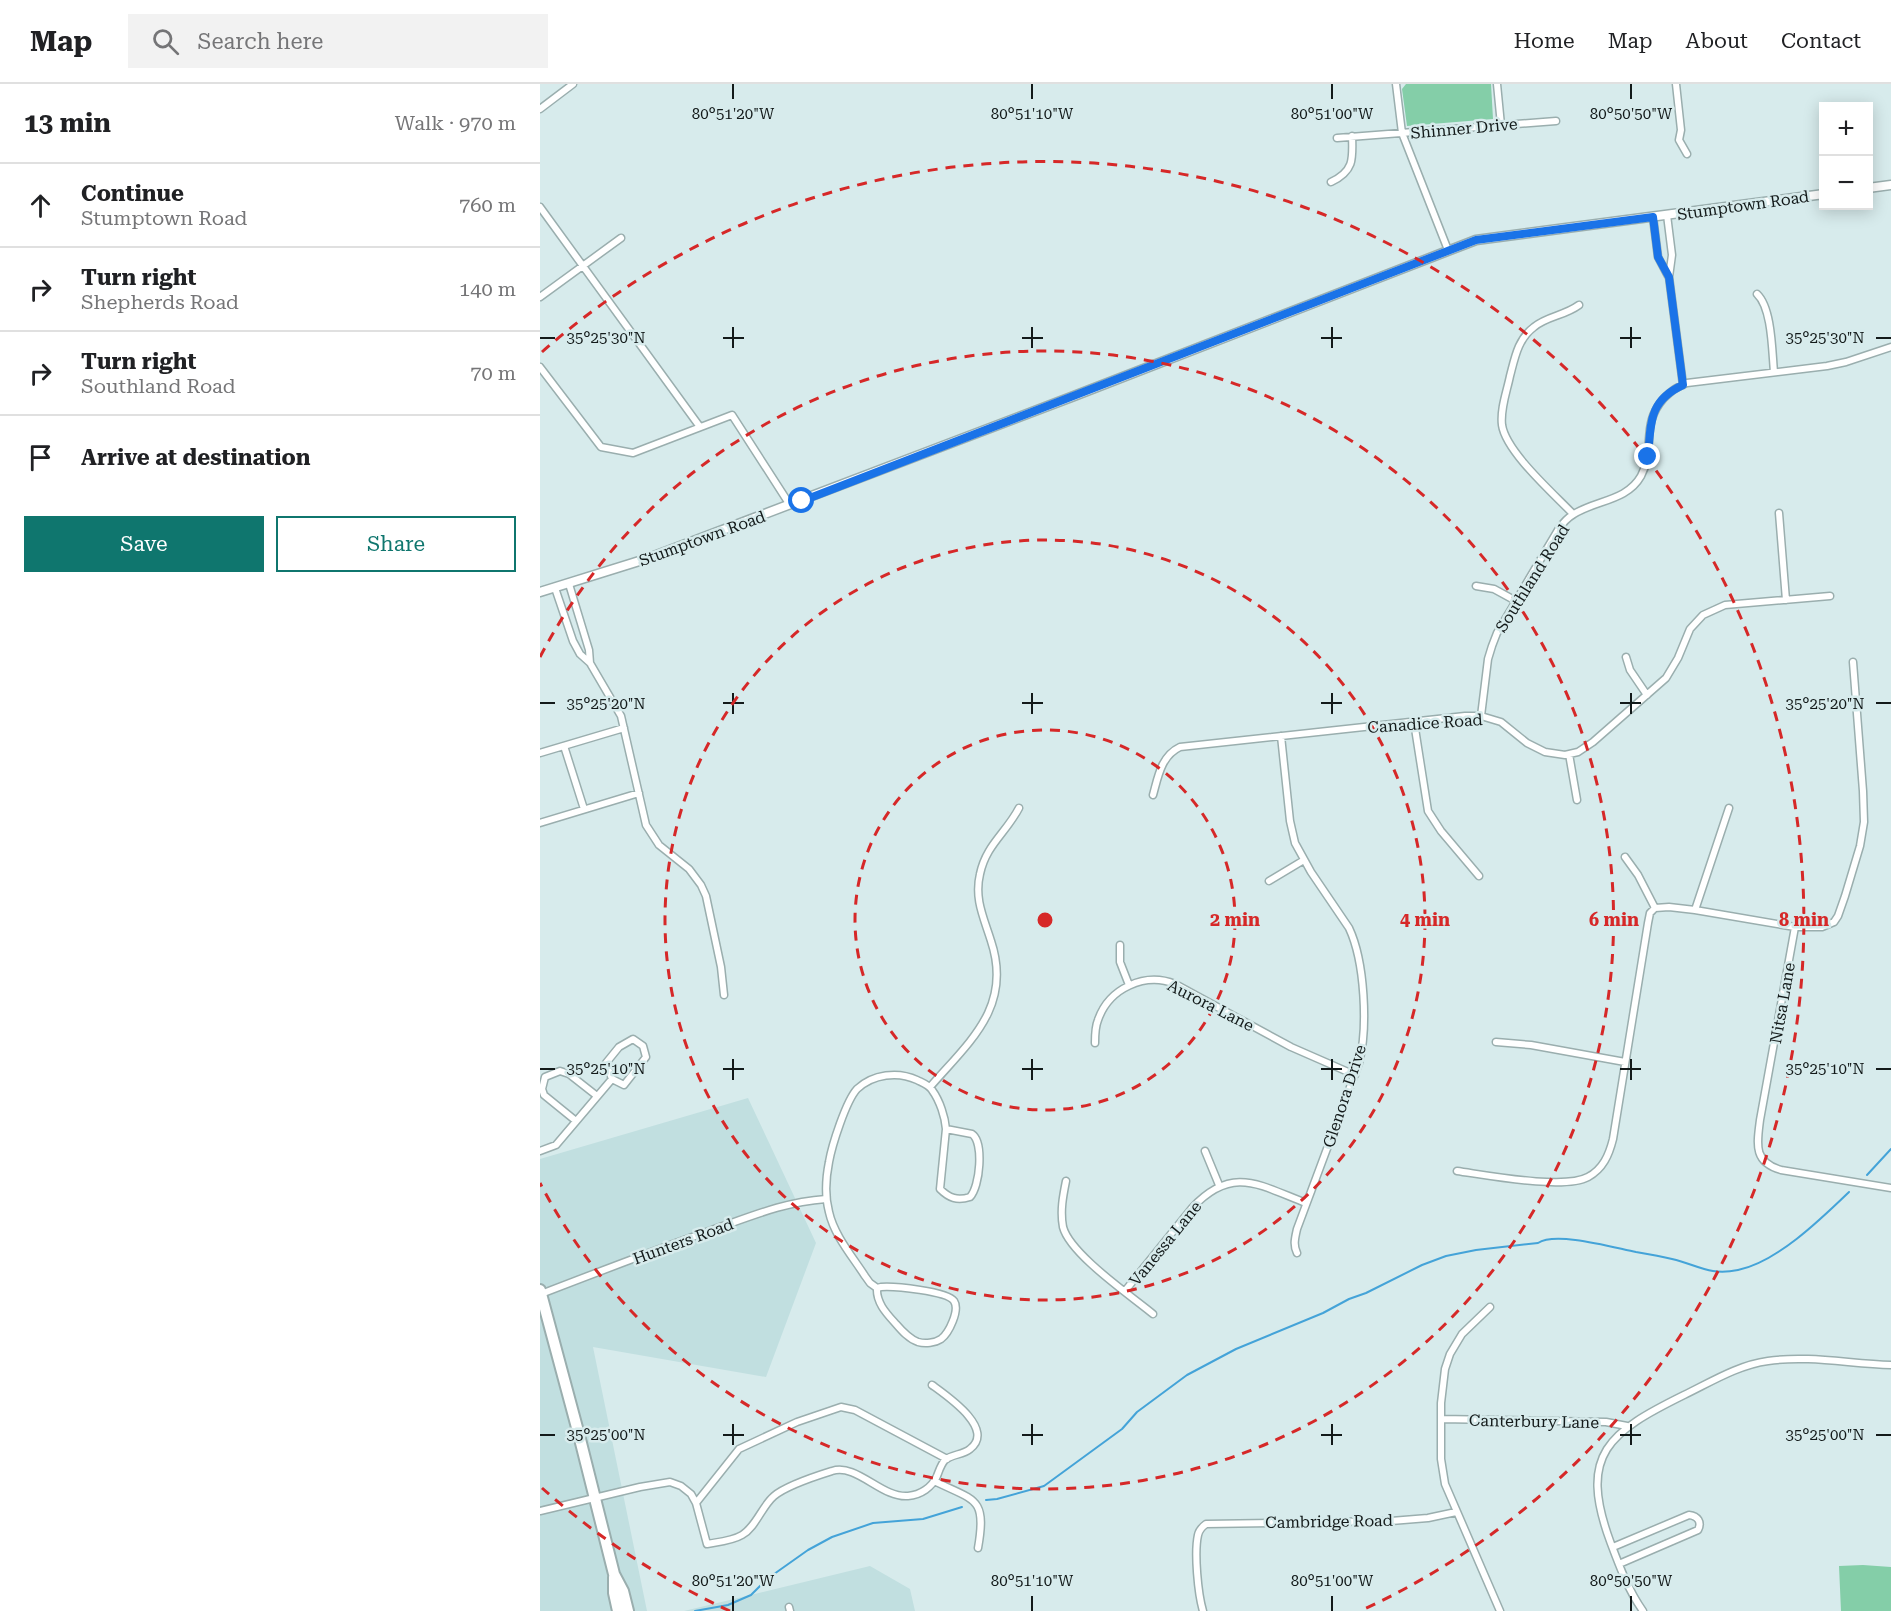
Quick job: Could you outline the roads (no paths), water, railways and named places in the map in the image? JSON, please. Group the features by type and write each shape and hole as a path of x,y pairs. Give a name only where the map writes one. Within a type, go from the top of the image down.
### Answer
{"main road":[{"path":"541,1292 614,1574 614,1593 618,1611"},
{"path":"614,1574 623,1591 628,1611"}],"street":[{"path":"540,109 573,84"},
{"path":"1396,84 1402,133 1448,250"},
{"path":"1497,84 1501,125"},
{"path":"1676,84 1681,130 1679,140 1687,154"},
{"name":"Shinner Drive","path":"1336,138 1556,121"},
{"path":"1331,182 1342,177 1353,159 1352,136"},
{"path":"1873,187 1891,185"},
{"name":"Stumptown Road","path":"540,592 650,558 1476,240 1819,195"},
{"path":"540,207 700,427"},
{"path":"1666,215 1672,255 1669,277 1683,385 1846,362 1891,347"},
{"path":"1653,217 1658,257 1669,277"},
{"path":"540,297 621,238"},
{"path":"1756,294 1763,301 1767,313 1774,372"},
{"path":"1573,514 1515,453 1505,435 1502,415 1515,354 1525,336 1541,322 1569,313 1579,305"},
{"path":"540,367 601,447 633,453 732,415 790,505"},
{"name":"Southland Road","path":"1480,716 1492,646 1558,530 1573,514 1620,496 1635,484 1648,457 1648,433 1654,412 1668,394 1683,385"},
{"path":"1779,513 1786,600"},
{"path":"569,584 589,650 590,663"},
{"path":"1476,586 1494,589 1516,601"},
{"path":"555,588 573,641 580,654 590,663 621,716 646,825 654,839 689,869 706,896 721,967 723,995"},
{"path":"1577,800 1569,754 1578,752 1593,742 1666,678 1673,669 1686,635 1703,615 1725,605 1830,596"},
{"path":"1626,657 1630,670 1647,695"},
{"path":"1457,1171 1545,1181 1576,1180 1590,1176 1602,1166 1611,1149 1648,923 1650,913 1655,908 1695,910 1795,927 1822,927 1834,922 1845,896 1860,846 1864,814 1853,662"},
{"name":"Canadice Road","path":"1153,795 1160,769 1165,760 1170,753 1180,747 1414,722 1480,716 1501,722 1527,742 1545,752 1569,754"},
{"path":"1414,722 1428,811 1441,831 1479,876"},
{"path":"540,753 624,728"},
{"name":"Glenora Drive","path":"1281,736 1292,832 1304,860 1349,928 1355,943 1364,1024 1362,1051 1355,1075 1294,1240 1297,1253"},
{"path":"564,746 584,809"},
{"path":"540,823 639,793"},
{"path":"930,1087 984,1023 993,1003 998,979 996,959 978,901 979,876 986,854 1019,808"},
{"path":"1695,910 1729,808"},
{"path":"1625,857 1638,874 1655,908"},
{"path":"1269,881 1304,860"},
{"name":"Nitsa Lane","path":"1795,927 1760,1120 1758,1137 1760,1156 1768,1165 1781,1170 1891,1188"},
{"path":"1120,945 1120,962 1130,985"},
{"name":"Aurora Lane","path":"1095,1043 1097,1021 1105,1006 1130,985 1153,979 1175,984 1291,1047 1355,1075"},
{"path":"633,1039 643,1046 646,1057 624,1085 612,1079 606,1063 619,1047 633,1039"},
{"path":"1497,1042 1531,1045 1625,1062"},
{"path":"576,1121 544,1095 542,1089 545,1077 560,1071 569,1074 597,1096"},
{"path":"878,1288 878,1301 886,1314 910,1338 917,1342 928,1343 944,1336 954,1316 955,1302 950,1297 925,1291 878,1288 870,1283 835,1229 829,1215 826,1199 829,1161 847,1105 858,1088 878,1077 895,1074 912,1078 930,1087 941,1108 946,1129 940,1189 957,1200 970,1197 976,1186 978,1140 972,1134 946,1129"},
{"path":"540,1151 556,1145 612,1079"},
{"path":"1205,1152 1219,1185 1246,1182 1306,1203"},
{"path":"1066,1181 1061,1216 1068,1239 1079,1253 1153,1314"},
{"name":"Vanessa Lane","path":"1125,1291 1191,1208 1219,1185"},
{"name":"Hunters Road","path":"541,1292 784,1205 826,1199"},
{"path":"1490,1307 1467,1328 1450,1354 1442,1384 1441,1419 1445,1484 1500,1611"},
{"path":"1643,1611 1619,1564 1598,1498 1597,1476 1604,1454 1613,1440 1627,1426 1669,1402 1730,1373 1755,1364 1785,1359 1891,1365"},
{"path":"540,1511 670,1482 681,1485 691,1494 696,1503 707,1545 744,1534 772,1497 783,1490 835,1470 845,1470 897,1496 920,1493 934,1481 946,1459 971,1449 977,1441 978,1431 975,1424 946,1395 932,1385"},
{"path":"696,1503 739,1449 797,1422 841,1407 855,1410 946,1459"},
{"name":"Canterbury Lane","path":"1441,1419 1606,1422 1627,1426"},
{"path":"934,1481 963,1493 976,1503 981,1518 978,1548"},
{"name":"Cambridge Road","path":"1203,1611 1197,1561 1198,1536 1201,1528 1209,1523 1408,1520 1456,1512"},
{"path":"1613,1547 1689,1515 1695,1516 1701,1525 1698,1530 1619,1564"}],"waterway":[{"path":"1867,1175 1891,1149"},
{"path":"986,1500 1044,1486 1122,1429 1137,1412 1187,1375 1236,1349 1323,1313 1422,1265 1446,1256 1558,1239 1663,1257 1711,1271 1738,1270 1753,1265 1783,1249 1849,1192"},
{"path":"695,1611 728,1605 751,1595 767,1579 808,1550 832,1537 873,1523 923,1519 962,1507"}]}
